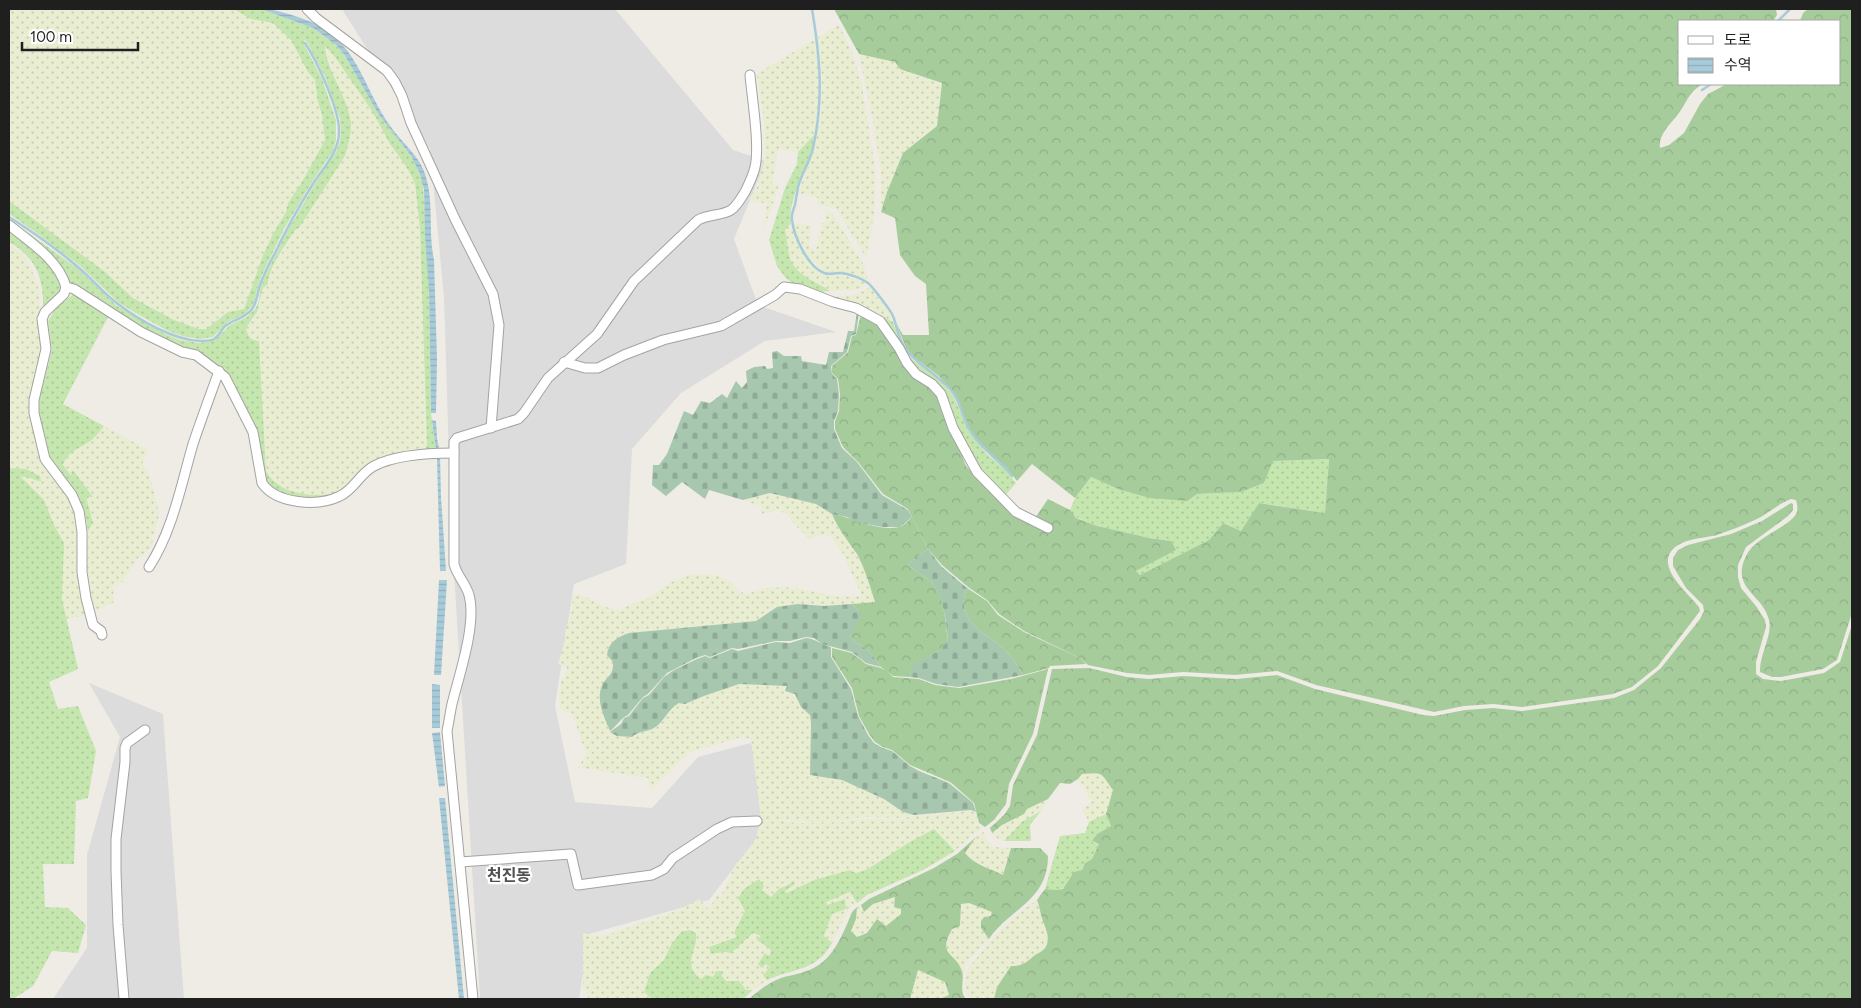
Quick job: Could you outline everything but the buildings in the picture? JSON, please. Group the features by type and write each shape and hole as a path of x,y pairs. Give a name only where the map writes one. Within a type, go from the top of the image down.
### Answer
{"street":[{"path":"307,9 316,18 387,71 395,82 411,123 455,219 493,294 499,325 491,428"},
{"path":"473,999 448,731 451,707 466,648 471,609 468,594 457,575 454,564 454,442 457,438 518,419 548,378 597,334 634,281 698,220 707,215 724,214 732,210 741,199 755,165 756,150 750,75"},
{"path":"9,225 46,255 58,270 66,287 64,294 45,312 42,319 46,349 34,400 34,413 45,459 72,495 79,511 82,532 82,572 86,598 93,625 101,631 102,635"},
{"path":"66,287 74,289 141,332 182,352 196,355 219,371 228,380 253,432 262,484 266,490 282,497 310,503 330,499 341,496 364,472 384,462 396,458 454,453"},
{"path":"564,362 585,368 598,368 663,340 721,326 775,295 784,287 800,289 833,302 856,308 880,321 916,374 932,384 941,394 953,428 977,472 1016,512 1048,528"},
{"path":"149,567 161,547 171,520 194,442 219,371"},
{"path":"124,999 118,925 116,839 125,748 127,743 145,730"},
{"path":"460,862 571,854 578,885 652,875 664,869 673,858 717,829 732,822 757,820"}],"shaded area":[{"path":"342,9 615,9 733,150 766,161 734,239 758,305 836,332 765,341 681,393 632,449 626,564 574,584 555,706 575,802 652,808 698,757 751,743 771,820 709,900 589,934 579,999 480,999 451,522 444,297 430,149"},
{"path":"89,683 163,714 184,999 53,999 87,948 87,855 120,737"}],"green space":[{"path":"9,9 234,9 273,23 291,40 308,72 315,80 325,140 288,203 286,212 273,234 263,255 244,309 235,310 219,317 213,325 206,329 199,329 174,320 133,298 104,271 9,201"},
{"path":"234,9 261,9 313,28 331,40 344,54 379,115 411,156 423,182 429,290 431,413 436,451 424,453 427,445 420,229 415,183 372,111 335,57 325,46 330,66 350,116 351,129 347,149 345,156 279,256 271,271 268,284 263,288 257,312 246,328 250,338 259,341 266,471 272,480 289,490 320,495 340,494 328,497 303,498 268,488 258,452 229,379 182,350 143,330 75,287 9,223 9,219 77,268 116,305 165,334 180,340 199,343 215,340 230,325 247,317 255,309 259,301 260,290 265,276 288,230 336,152 340,141 340,119 325,77 307,42 304,40 304,44 322,79 336,120 336,140 333,151 284,229 262,275 252,306 245,314 228,322 213,337 200,339 182,336 166,330 134,312 118,302 79,265 9,214 9,201 104,271 133,298 174,320 199,329 206,329 228,312 244,309 263,255 273,234 286,212 288,203 325,140 315,80 308,72 291,40 273,23 251,19"},
{"path":"834,9 1776,9 1777,15 1774,20 1678,20 1678,85 1701,85 1691,95 1665,131 1661,139 1660,148 1669,145 1684,133 1700,104 1708,94 1725,85 1841,85 1841,20 1800,20 1803,13 1808,9 1852,9 1852,613 1837,660 1823,669 1781,677 1772,677 1760,672 1769,632 1769,620 1766,611 1745,584 1742,576 1742,567 1750,549 1793,518 1797,512 1797,506 1796,500 1791,499 1745,524 1717,535 1684,542 1673,549 1669,555 1669,569 1678,583 1699,607 1700,611 1658,666 1632,687 1613,694 1522,707 1493,704 1464,706 1434,712 1316,685 1277,671 1235,675 1183,672 1149,675 1127,673 1088,665 1080,658 1024,631 999,614 987,600 942,565 928,549 908,509 883,494 858,462 843,447 835,429 840,394 838,379 832,373 832,366 848,352 852,336 856,335 861,314 877,323 906,369 932,388 940,401 966,466 1000,502 1016,514 1035,518 1048,499 1070,510 1076,518 1097,526 1171,541 1176,550 1136,571 1140,575 1209,540 1223,523 1241,531 1259,503 1325,513 1329,459 1273,461 1264,483 1241,492 1197,494 1187,501 1150,498 1118,489 1091,477 1075,498 1032,464 1017,481 1006,467 989,454 971,432 955,394 939,376 915,358 906,348 896,323 903,335 929,335 926,284 915,276 900,255 895,218 881,212 903,153 937,126 942,83 900,69 895,62 859,54"},
{"path":"839,25 854,57 862,86 876,174 875,208 866,258 836,208 817,204 819,198 798,193 811,159 821,114 822,78 818,37"},
{"path":"816,38 820,93 819,113 814,135 798,152 778,149 772,184 779,185 763,232 767,204 749,199 758,186 765,155 764,121 757,74"},
{"path":"325,45 372,111 415,183 420,229 427,445 424,453 396,456 340,494 316,496 299,494 282,487 268,476 266,471 259,342 251,340 247,336 246,328 254,318 261,301 263,288 268,284 268,277 290,238 296,228 299,228 345,156 349,146 351,125 349,114 333,74"},
{"path":"859,54 895,62 900,69 942,83 937,126 903,153 881,212 881,171"},
{"path":"814,135 810,156 794,199 791,223 785,230 789,254 795,267 799,272 830,291 817,292 793,284 784,276 777,266 769,240 785,188 797,164 798,152"},
{"path":"826,211 833,214 865,267 868,282 839,272 826,273 808,257 795,232 793,223 811,226 809,248 816,250 822,223 825,224"},
{"path":"791,223 801,250 806,259 817,270 825,275 839,274 866,283 862,288 830,291 799,273 792,265 785,230"},
{"path":"9,229 41,255 60,279 63,289 43,311 42,289 37,270 19,248 9,242"},
{"path":"9,245 22,253 28,260 39,290 43,342 33,399 43,459 76,506 88,615 66,619 62,599 64,543 44,500 20,477 26,477 34,481 33,474 26,469 9,468"},
{"path":"870,287 891,315 893,322 871,310 834,297 854,295"},
{"path":"76,292 108,317 63,404 104,426 93,439 68,456 63,465 71,475 73,470 93,497 86,497 93,523 88,531 79,497 50,462 37,408 52,350 48,321 56,308"},
{"path":"857,312 859,313 856,334 851,336 847,352 831,366 832,374 837,379 839,394 834,429 842,448 857,462 882,495 908,510 912,517 900,527 882,527 832,514 816,504 770,493 743,500 709,490 705,499 682,482 666,496 652,485 653,465 659,465 667,454 684,411 693,415 701,401 710,403 722,394 727,398 736,381 742,388 747,382 746,371 754,367 765,366 767,369 773,368 772,352 777,351 784,356 801,356 802,361 826,365 829,352 843,352 848,331 854,331"},
{"path":"880,315 893,322 904,349 913,360 937,377 953,395 970,433 988,455 1005,469 1016,483 1004,497 975,465 936,385 906,356"},
{"path":"104,426 148,450 142,464 148,471 159,515 151,548 137,559 123,582 113,585 114,602 96,611 87,568 88,531 93,523 86,497 92,497 73,471 71,475 63,465 71,453 94,438"},
{"path":"1329,459 1325,513 1260,503 1241,531 1223,523 1209,540 1140,575 1136,571 1175,550 1171,541 1099,527 1073,515 1070,510 1075,498 1091,477 1118,489 1197,494 1241,492 1264,483 1272,461"},
{"path":"9,468 26,469 40,476 41,481 21,477 44,500 64,543 62,599 78,669 49,682 58,709 78,706 96,751 88,798 76,801 74,864 43,864 45,907 68,908 86,925 78,953 52,951 33,986 13,999 9,999"},
{"path":"770,493 816,504 832,514 835,523 857,555 865,571 875,602 824,606 798,604 777,607 756,621 629,633 607,655 613,662 613,673 601,689 600,697 603,715 610,731 586,758 580,768 578,768 586,754 572,713 560,710 559,695 561,679 565,678 567,667 558,664 573,607 572,597 579,594 606,607 620,611 629,605 648,598 675,580 692,574 715,575 730,581 738,590 747,595 758,589 783,587 840,597 862,596 842,552 830,536 821,535 810,539 787,514 778,510 762,514 762,507 743,500"},
{"path":"1791,503 1793,504 1793,510 1788,516 1746,547 1738,565 1738,577 1741,588 1765,620 1766,627 1756,662 1756,674 1763,679 1781,681 1824,673 1840,662 1852,625 1852,999 994,999 997,987 1011,966 1027,962 1043,950 1047,944 1047,932 1037,900 1045,889 1063,889 1074,872 1082,870 1085,863 1092,859 1099,844 1092,841 1097,834 1111,826 1106,814 1113,790 1101,774 1094,773 1082,774 1070,784 1060,783 1048,799 1027,809 1024,814 1002,825 992,833 990,828 1004,815 1010,806 1013,785 1037,735 1052,669 1089,668 1127,677 1149,679 1183,676 1236,679 1277,675 1315,689 1434,716 1465,710 1493,708 1522,711 1614,698 1634,690 1661,668 1700,619 1704,611 1703,605 1686,588 1673,566 1673,558 1678,550 1688,545 1731,534 1762,521"},
{"path":"832,514 882,528 901,526 912,517 928,549 908,565 936,588 944,610 948,640 940,650 913,665 909,677 893,676 881,667 869,651 854,641 850,635 859,611 852,604 875,602 860,560"},
{"path":"928,549 941,566 967,588 964,600 968,618 1008,653 1023,675 958,687 909,677 912,665 940,650 948,640 944,610 939,594 931,582 908,565"},
{"path":"967,588 987,601 998,615 1024,632 1080,658 1086,664 1050,666 1049,668 1023,675 1008,653 968,618 964,600"},
{"path":"798,604 824,606 852,604 862,617 850,635 854,641 869,651 881,667 866,663 852,652 822,644 814,638 806,637 738,649 732,648 710,657 705,655 696,658 667,673 628,715 610,731 601,707 600,694 604,682 613,669 613,662 607,655 609,647 617,638 629,633 756,621 777,607"},
{"path":"806,638 831,647 831,657 851,689 858,716 874,743 892,751 919,771 949,783 973,803 976,812 971,810 914,815 903,812 884,799 842,780 810,775 810,715 801,707 795,694 785,691 787,686 739,684 685,704 679,703 654,728 632,737 617,736 610,732 621,724 624,718 629,716 643,698 649,695 664,677 674,670 705,656 710,658 732,649 738,651 776,642 790,643"},
{"path":"832,648 852,653 866,664 881,668 893,677 919,679 935,685 959,688 1011,679 1048,669 1033,734 1009,784 1006,804 994,820 985,827 979,823 974,803 950,782 910,765 892,750 875,742 859,716 852,688 832,657"},
{"path":"739,684 787,686 785,691 795,694 801,707 810,715 811,775 842,780 884,799 903,812 914,815 899,818 864,817 846,821 813,822 761,819 751,739 742,737 690,752 651,790 648,778 582,768 587,758 610,732 617,736 632,737 635,733 655,728 668,714 671,707 679,703 686,704"},
{"path":"1093,771 1102,775 1113,791 1106,814 1089,822 1082,809 1092,802 1078,779 1082,774"},
{"path":"1048,799 1041,811 1023,821 1004,841 998,839 992,833 1002,825 1024,814 1027,809"},
{"path":"971,811 976,813 978,824 983,828 973,834 955,851 934,830 868,869 856,873 850,870 815,880 787,893 785,891 793,881 780,888 771,897 762,890 759,879 744,889 738,898 745,911 737,937 709,947 712,954 725,952 753,933 761,937 758,941 770,949 771,953 769,956 766,953 766,964 771,967 763,975 767,980 753,990 747,991 739,981 726,981 722,976 701,979 695,974 691,964 691,955 694,948 676,939 664,960 650,973 644,992 652,999 588,999 587,991 583,988 583,933 600,937 679,910 699,899 709,909 717,895 721,896 736,864 745,855 756,838 760,821 766,819 797,823 846,822 855,819 899,819"},
{"path":"1041,811 1030,825 1031,841 1004,841 1023,821"},
{"path":"1106,814 1111,826 1097,834 1092,842 1099,844 1092,859 1085,863 1082,870 1069,879 1063,888 1057,890 1045,889 1060,836 1085,833 1089,822"},
{"path":"934,829 955,851 923,870 867,895 857,903 850,892 826,902 827,905 845,899 846,909 832,914 824,936 832,943 819,959 811,964 767,980 763,975 770,967 766,964 762,968 758,964 765,953 769,956 771,952 770,949 757,940 761,936 753,933 731,953 711,954 709,947 737,937 734,933 745,911 738,898 744,889 759,879 764,886 762,890 771,897 780,888 794,881 795,884 785,891 787,893 814,880 850,870 856,873 868,869 908,843"},
{"path":"985,831 985,837 993,847 1011,848 1003,875 967,857 964,853 976,837"},
{"path":"976,837 965,853 977,863 1003,875 1011,848 1040,848 1048,856 1042,884 1035,894 1007,919 989,939 981,928 981,921 984,917 991,916 992,912 969,903 961,904 960,926 952,929 946,945 949,953 962,971 962,991 965,998 940,999 949,995 945,982 918,970 910,999 749,999 772,982 811,969 826,959 843,933 852,912 857,907 856,919 851,931 857,937 867,933 877,919 886,926 901,914 901,909 894,907 895,897 873,904 864,912 861,905 869,899 934,868 957,854"},
{"path":"850,891 857,903 849,909 832,943 824,936 832,913 846,909 827,905 825,902"},
{"path":"895,897 901,909 901,915 886,926 877,920 867,933 860,934 857,937 851,931 856,919 857,907 861,905 864,911 873,904"},
{"path":"1037,900 1047,929 1047,944 1044,950 1023,965 1011,966 997,987 994,999 971,999 965,992 965,976 969,967 996,935 1020,912"},
{"path":"969,903 993,912 991,916 984,917 981,928 989,939 967,962 963,973 947,952 946,946 952,929 960,926 961,904"},
{"path":"690,930 696,933 691,963 695,973 701,979 706,975 713,977 716,971 722,971 722,976 726,981 739,981 746,990 753,990 743,999 652,999 644,992 650,973 664,960 671,945 681,932"},
{"path":"917,970 945,982 949,996 940,999 910,999"}],"water":[{"path":"261,9 275,10 298,17 334,36 355,63 391,127 416,157 424,170 430,197 431,239 434,260 437,359 436,413 431,413 429,290 424,189 420,174 411,156 379,115 344,54 335,44 313,28"},
{"path":"432,420 436,421 440,454 446,571 440,571 437,458"},
{"path":"439,580 447,580 441,675 434,675"},
{"path":"432,684 440,685 440,728 432,728"},
{"path":"440,732 445,786 439,787 432,733"},
{"path":"439,798 445,798 464,999 459,999"}],"waterway":[{"path":"812,9 819,61 820,95 813,148 798,187 792,214 793,227 799,243 807,258 818,270 826,274 839,273 850,275 862,279 870,285 892,313 905,348 916,360 949,387 957,399 968,428 975,438 1012,476"},
{"path":"1779,20 1790,9"},
{"path":"9,217 54,247 113,300 146,322 168,333 190,340 209,341 214,339 224,327 246,315 254,306 262,279 283,236 301,203 330,160 337,146 339,130 335,110 321,73 305,43"},
{"path":"1702,90 1710,85"}],"district":[{"name":"천진동","path":"509,875"}]}
